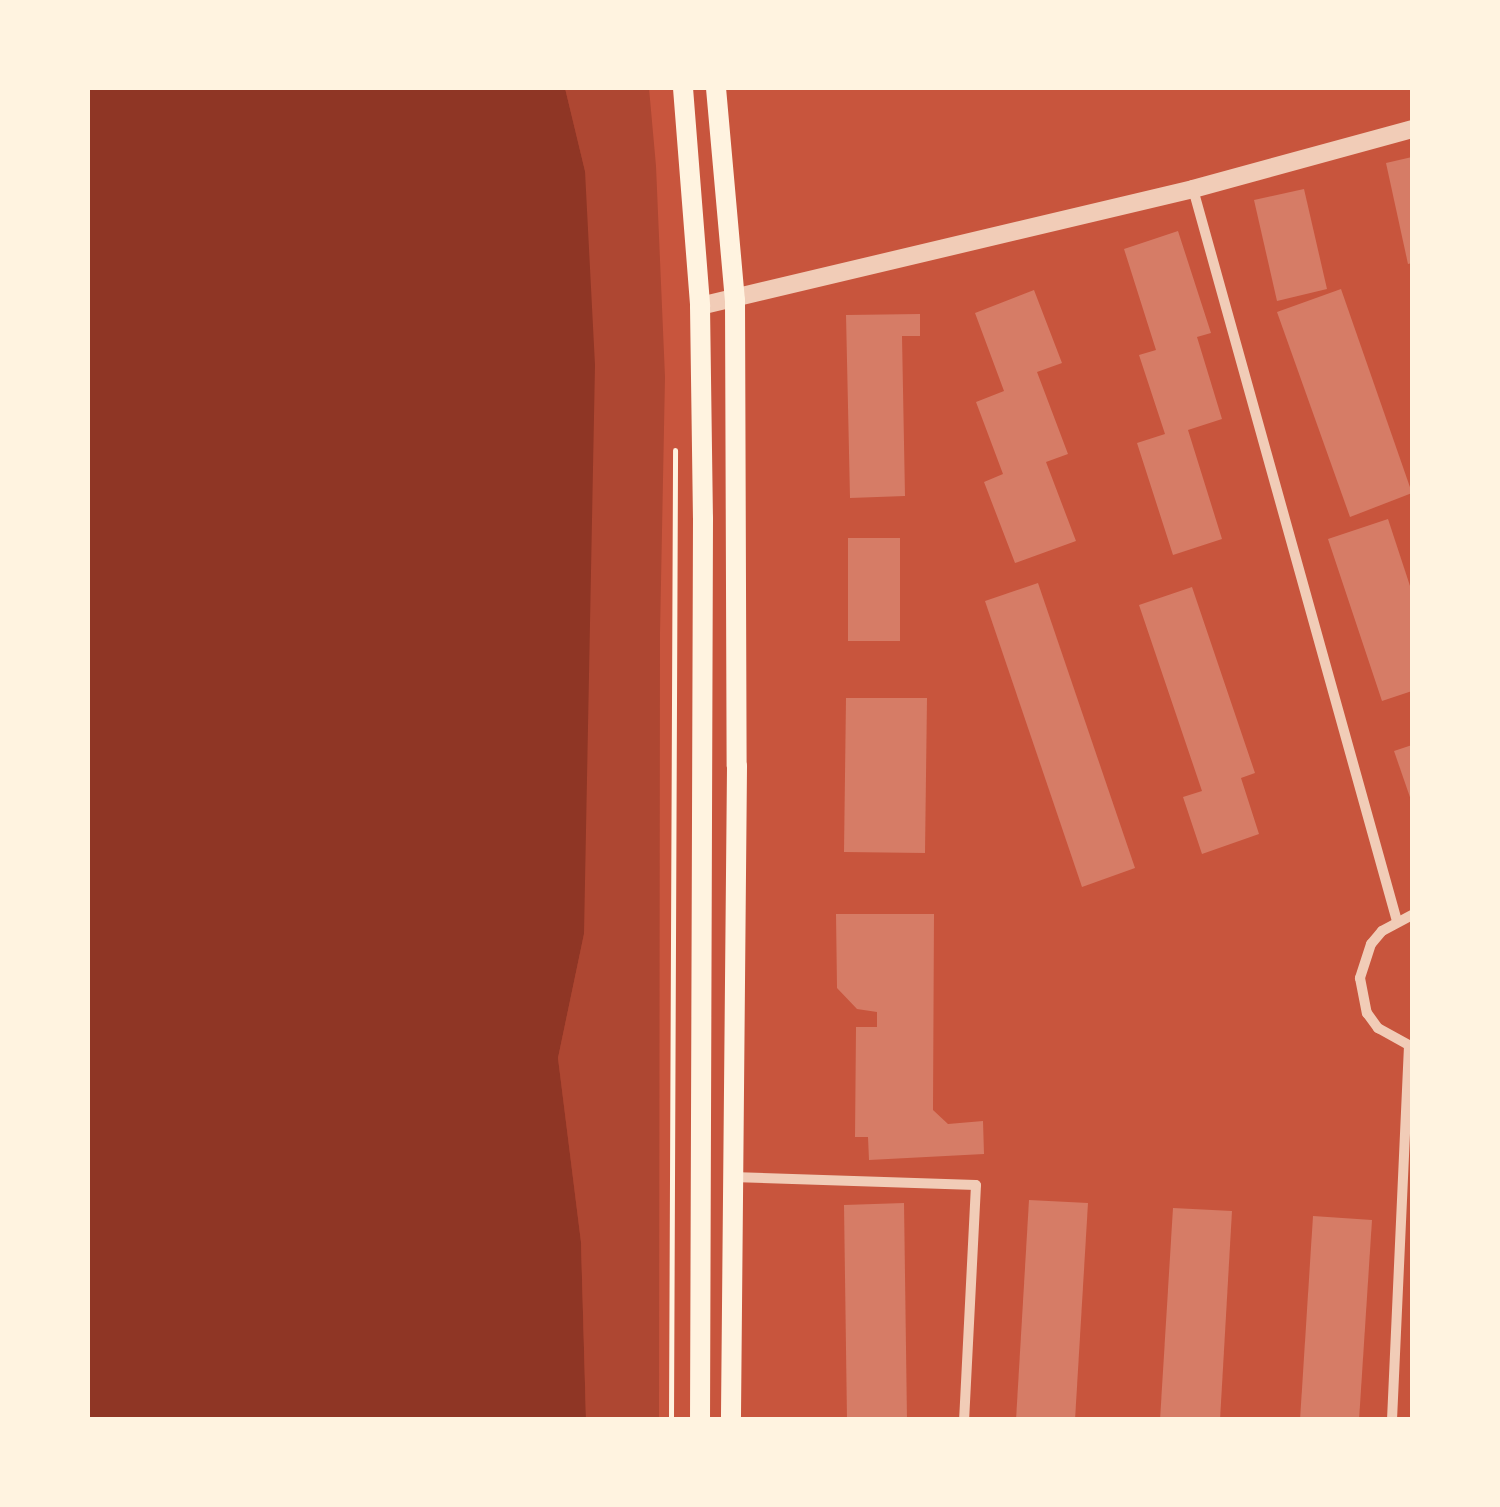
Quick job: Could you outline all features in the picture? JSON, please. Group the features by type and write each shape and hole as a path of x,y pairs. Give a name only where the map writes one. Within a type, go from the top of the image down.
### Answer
{"main road":[{"path":"684,88 700,306 700,1420"},
{"path":"716,88 735,300 737,766 731,1420"}],"street":[{"path":"700,306 1193,190 1412,129"},
{"path":"1193,190 1396,921"},
{"path":"1392,1420 1411,1047 1378,1028 1368,1013 1360,978 1370,944 1396,921 1412,915"},
{"path":"731,1177 976,1185 964,1420"}],"path":[{"path":"671,1420 675,449"}],"shaded area":[{"path":"88,88 565,88 585,171 595,365 584,934 558,1058 581,1242 586,1419 88,1419"},
{"path":"565,88 649,88 656,166 665,377 660,634 659,1419 586,1419 581,1242 558,1058 584,934 585,171"}],"building":[{"path":"1412,157 1412,263 1408,264 1386,163"},
{"path":"1304,189 1327,289 1277,301 1254,200"},
{"path":"1178,231 1211,333 1197,337 1222,419 1188,430 1222,539 1173,555 1137,443 1165,434 1139,355 1156,350 1124,249"},
{"path":"1341,289 1412,493 1350,517 1277,312"},
{"path":"1034,290 1062,363 1037,372 1068,454 1046,462 1076,541 1015,563 984,482 1003,474 976,402 1004,391 975,313"},
{"path":"920,314 920,336 902,336 905,496 850,498 846,315"},
{"path":"1388,519 1412,592 1412,691 1382,701 1328,539"},
{"path":"848,538 900,538 900,641 848,641"},
{"path":"1038,583 1135,868 1082,887 985,601"},
{"path":"1192,587 1255,773 1241,778 1259,834 1202,854 1183,797 1202,791 1139,605"},
{"path":"846,698 927,698 925,853 844,852"},
{"path":"1412,745 1412,803 1394,751"},
{"path":"836,914 934,914 933,1110 948,1124 983,1121 984,1154 869,1160 868,1137 855,1137 856,1027 877,1027 877,1012 857,1009 837,988"},
{"path":"1029,1200 1088,1203 1075,1420 1016,1420"},
{"path":"904,1203 907,1420 847,1420 844,1205"},
{"path":"1173,1208 1232,1211 1220,1420 1160,1420"},
{"path":"1313,1216 1372,1220 1359,1420 1300,1420"}]}
